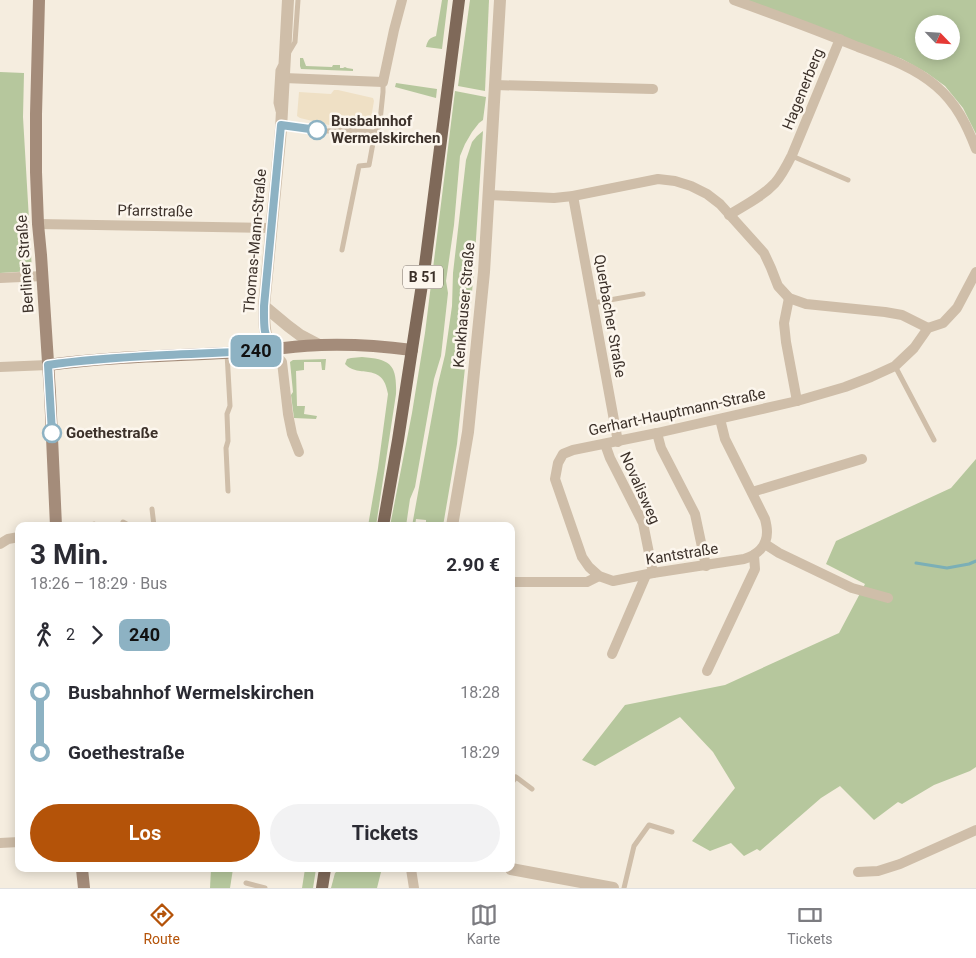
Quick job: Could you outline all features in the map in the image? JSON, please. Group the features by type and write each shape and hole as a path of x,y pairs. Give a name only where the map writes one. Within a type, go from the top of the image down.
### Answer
{"main road":[{"name":"Berliner Straße","path":"39,0 36,172 56,522"},
{"name":"B 51","path":"384,521 434,204 460,0"},
{"path":"48,365 319,345 389,347 412,350"},
{"path":"82,872 84,888"},
{"path":"322,888 325,872"}],"street":[{"name":"Thomas-Mann-Straße","path":"271,349 266,341 264,332 264,306 281,122 288,0"},
{"path":"284,78 383,82 402,0"},
{"name":"Kenkhauser Straße","path":"453,522 472,401 484,272 500,0"},
{"path":"734,0 840,39"},
{"name":"Hagenerberg","path":"729,215 761,195 776,182 784,170 840,39 897,62 923,75 938,87 957,108 968,128 976,149"},
{"path":"495,84 653,89"},
{"path":"489,195 554,198 658,179 675,181 708,194 720,204 764,254 778,286 789,298 806,304 902,315 928,328"},
{"name":"Querbacher Straße","path":"573,196 618,442"},
{"name":"Pfarrstraße","path":"38,224 271,228"},
{"path":"895,366 914,348 928,328 943,323 958,308 976,272"},
{"path":"0,278 43,276"},
{"path":"789,298 784,322 797,401"},
{"path":"264,306 300,335 319,345"},
{"path":"271,349 282,362 288,414 292,434 299,452"},
{"path":"0,368 48,365"},
{"name":"Gerhart-Hauptmann-Straße","path":"599,576 588,567 582,557 555,479 558,463 563,454 573,450 618,442 797,401 844,387 895,366"},
{"path":"708,671 755,569 754,556 765,544 767,532 765,519 725,439 720,419"},
{"path":"657,433 661,448 695,514 706,566"},
{"name":"Novalisweg","path":"606,444 610,458 643,523 649,574"},
{"path":"752,492 862,459"},
{"path":"1,540 15,538"},
{"path":"765,544 779,553 852,588 888,598"},
{"name":"Kantstraße","path":"599,576 613,581 754,556"},
{"path":"612,654 649,574"},
{"path":"515,582 587,582 599,576"},
{"path":"858,872 878,871 900,864 976,830"},
{"path":"0,843 15,842"},
{"path":"515,870 614,888"},
{"path":"411,872 414,888"}],"lane":[{"path":"298,0 295,42 278,70 276,103 281,122 327,131 375,132"},
{"path":"342,250 359,166 369,165 375,132 379,126 384,92 383,82"},
{"path":"792,155 848,180"},
{"path":"593,304 643,294"},
{"path":"227,353 230,406 227,414 228,440 226,448 228,491"},
{"path":"895,366 934,440"},
{"path":"152,509 154,522"},
{"path":"515,778 516,777 532,789"},
{"path":"624,888 634,846 648,825 672,832"},
{"path":"246,883 265,888"}],"green space":[{"path":"442,0 448,0 442,49 426,47 430,39 436,36"},
{"path":"470,0 489,0 485,91 458,86"},
{"path":"746,0 976,0 976,134 963,108 945,86 902,59"},
{"path":"300,58 303,58 306,66 332,67 333,65 340,65 340,68 345,67 353,69 353,71 301,69"},
{"path":"0,72 24,73 23,117 32,271 0,273"},
{"path":"396,83 437,89 436,98 395,87"},
{"path":"455,91 486,97 483,120 472,132 460,156 454,225 446,281 448,293 441,356 434,379 415,487 410,499 407,522 391,522 425,333"},
{"path":"483,131 474,270 457,444 444,522 426,522 426,520 416,519 416,522 413,522 437,388 445,355 452,306 453,273 466,160 472,142"},
{"path":"372,358 386,362 390,365 395,376 396,394 377,522 369,522 388,394 385,384 376,374 357,370 345,364 347,359"},
{"path":"326,359 325,370 322,370 321,362 304,362 304,370 296,371 297,406 305,406 304,414 317,416 316,419 294,418 290,362 293,360"},
{"path":"976,459 976,767 934,785 902,804 898,802 874,820 840,786 821,798 760,851 757,849 744,856 731,843 710,851 692,841 735,788 713,752 680,717 595,766 582,760 625,705 725,685 839,633 865,584 826,564 836,541 951,488"},
{"path":"211,872 233,872 230,888 210,888"},
{"path":"305,872 316,872 313,888 302,888"},
{"path":"381,872 377,888 331,888 335,873"}],"shaded area":[{"path":"334,90 373,98 370,124 337,121 334,125 329,125 297,116 299,92 331,94"}],"waterway":[{"path":"916,563 947,568 976,561"}],"bus line":[{"name":"240","path":"52,433 48,365 271,349 266,341 264,332 264,306 281,125 317,130"}],"place":[{"name":"Busbahnhof Wermelskirchen","path":"317,130"},
{"name":"Goethestraße","path":"52,433"}]}
